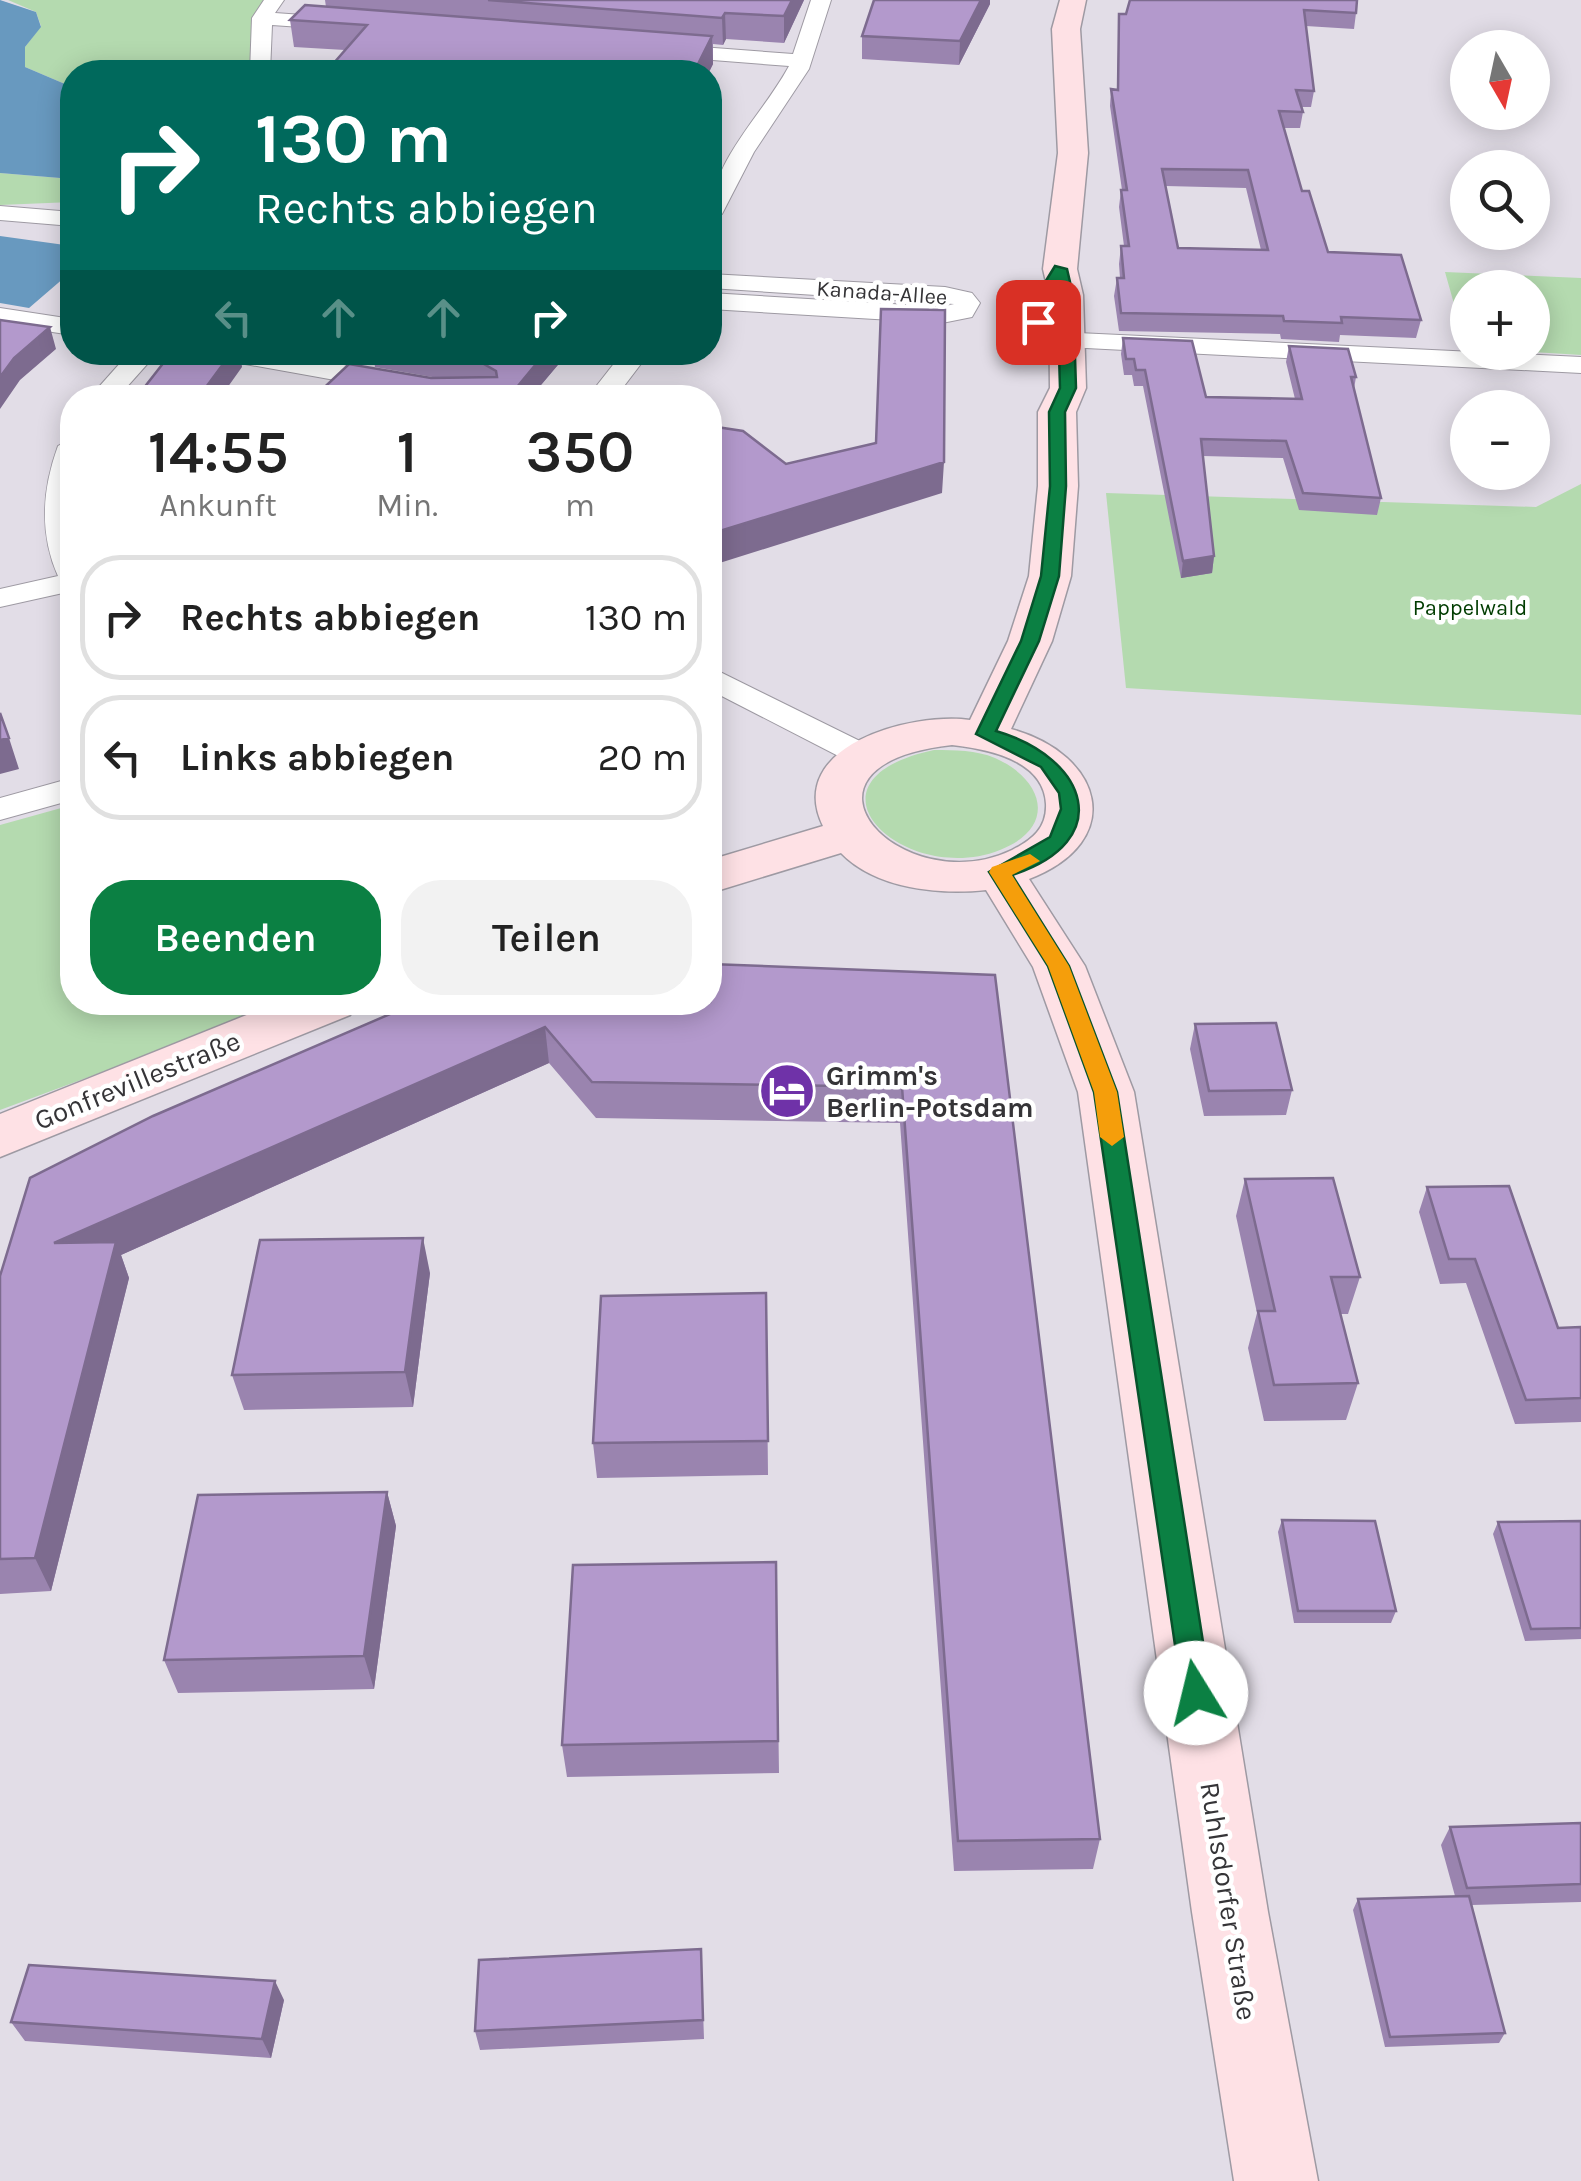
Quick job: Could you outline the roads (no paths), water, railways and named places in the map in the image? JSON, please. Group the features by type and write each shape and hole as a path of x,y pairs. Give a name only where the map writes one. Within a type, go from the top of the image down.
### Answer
{"main road":[{"path":"986,734 1030,641 1050,576 1058,486 1057,412 1038,386 1052,340 1046,292 1060,269 1072,153 1066,29 1072,0"},
{"path":"918,733 986,734 1020,746 1048,763 1069,793 1071,809 1058,840 1023,864 1000,872 966,876 898,866 871,852 850,834 837,807 841,779 862,755 888,741 918,733"},
{"path":"722,872 850,834"},
{"name":"Ruhlsdorfer Straße","path":"1000,872 1059,966 1106,1092 1227,1894 1276,2181"},
{"name":"Gonfrevillestraße","path":"0,1136 299,1015"}],"street":[{"path":"722,191 801,61 821,0"},
{"path":"262,60 268,9 358,25"},
{"path":"647,48 801,61"},
{"path":"722,151 743,152"},
{"path":"0,212 60,218"},
{"name":"Kanada-Allee","path":"722,282 945,295 964,298 967,303 964,312 942,315 722,302"},
{"path":"0,316 60,326"},
{"path":"1052,340 1581,364"},
{"path":"114,385 133,365"},
{"path":"297,365 410,385"},
{"path":"610,385 627,365"},
{"path":"60,493 60,544"},
{"path":"0,598 60,585"},
{"path":"722,684 862,755"},
{"path":"0,809 60,792"}],"water":[{"path":"0,0 36,12 41,27 25,47 25,67 60,82 60,178 0,173"},
{"path":"0,236 60,244 60,281 29,308 0,303"}],"place":[{"name":"Grimm's Berlin-Potsdam","path":"787,1091"}],"park label":[{"name":"Pappelwald","path":"1470,607"}]}
